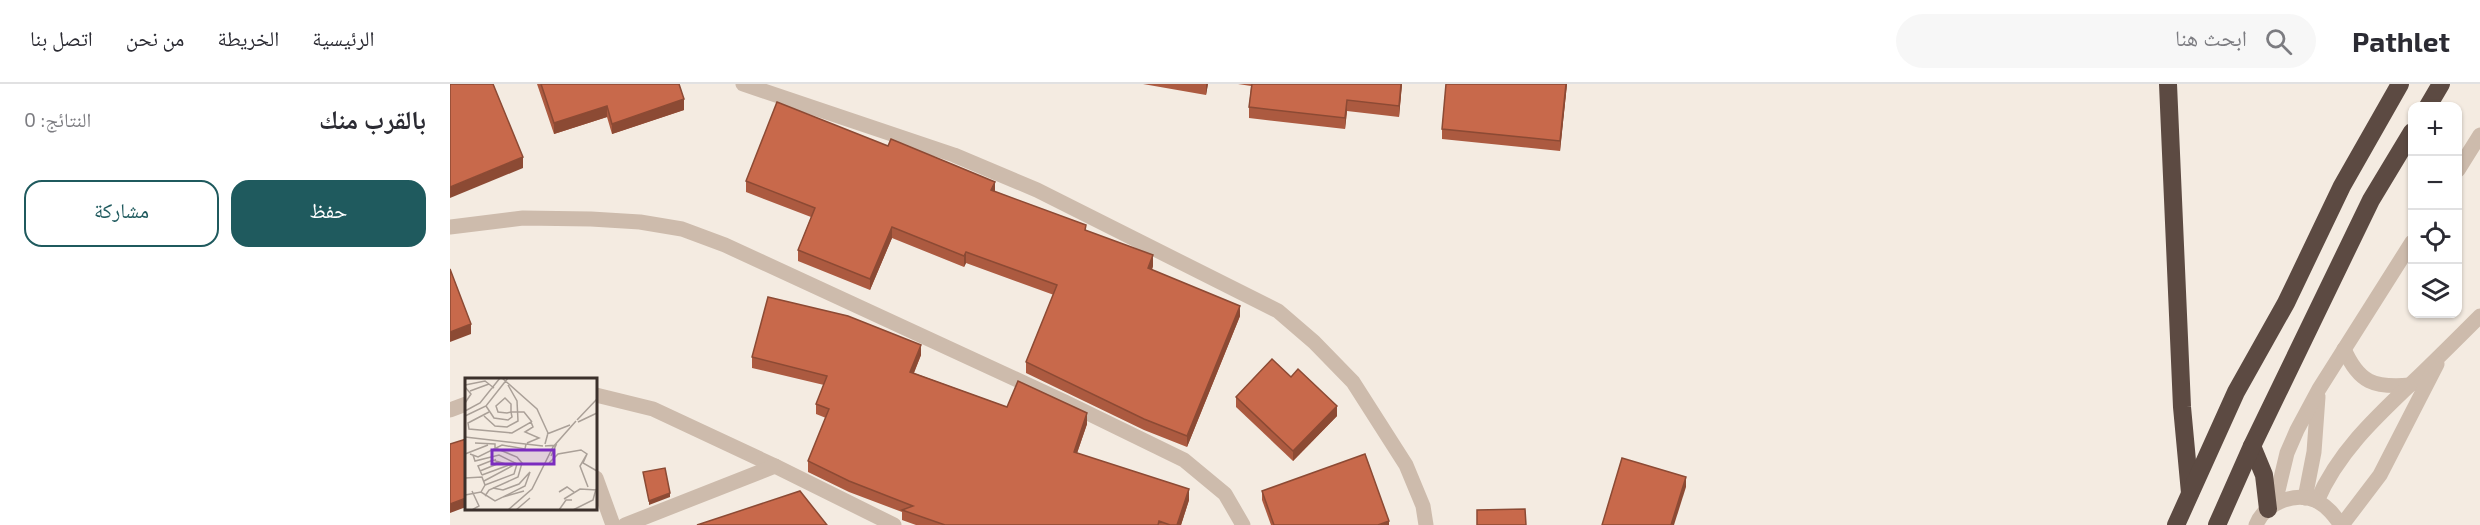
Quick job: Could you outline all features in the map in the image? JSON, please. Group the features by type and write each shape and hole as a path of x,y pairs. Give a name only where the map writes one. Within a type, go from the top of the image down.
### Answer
{"highway":[{"path":"2168,84 2182,407 2190,495"},
{"path":"2176,525 2236,392 2286,303 2342,186 2400,84"},
{"path":"2430,102 2441,84"},
{"path":"2217,525 2252,446 2371,200 2408,139"},
{"path":"2252,446 2264,475 2271,506"}],"street":[{"path":"744,84 954,155 1037,190 1278,311 1314,342 1353,382 1406,465 1423,506 1426,525"},
{"path":"2462,162 2480,135"},
{"path":"450,226 523,218 591,219 682,228 725,245 1065,402 1184,460 1225,494 1242,525"},
{"path":"2256,525 2271,506 2287,453 2319,388 2408,248"},
{"path":"2311,499 2340,458 2367,426 2480,316"},
{"path":"2344,349 2352,367 2363,378 2378,385 2410,385"},
{"path":"2271,506 2290,498 2311,499 2331,511 2341,525 2380,475 2443,353"},
{"path":"2311,499 2319,388"},
{"path":"597,395 653,409 776,466 894,525"},
{"path":"450,410 465,404"},
{"path":"625,525 776,466"},
{"path":"597,481 613,525"}],"building":[{"path":"450,84 493,84 523,157 450,187"},
{"path":"541,84 679,84 684,99 612,124 607,106 554,123"},
{"path":"1252,84 1401,84 1399,106 1347,100 1345,118 1249,107"},
{"path":"1446,84 1566,84 1560,141 1442,129"},
{"path":"777,102 888,146 891,139 995,182 991,190 1086,225 1085,230 1153,255 1148,268 1240,306 1187,436 1144,419 1026,362 1057,285 966,252 964,256 892,227 870,279 798,250 815,208 746,181"},
{"path":"450,269 471,324 450,332"},
{"path":"768,297 848,316 921,345 910,372 1007,407 1018,381 1087,413 1074,452 1189,489 1177,525 1159,521 1158,525 945,525 902,510 913,506 849,481 808,461 829,409 816,404 827,376 752,357"},
{"path":"1272,359 1291,377 1298,369 1337,406 1293,451 1236,397"},
{"path":"465,439 465,498 450,504 450,444"},
{"path":"1365,454 1389,521 1378,525 1274,525 1262,491"},
{"path":"1622,458 1686,477 1671,525 1602,525"},
{"path":"665,468 670,493 649,501 643,472"},
{"path":"800,491 827,525 697,525"},
{"path":"1525,509 1526,525 1477,525 1477,510"}]}
